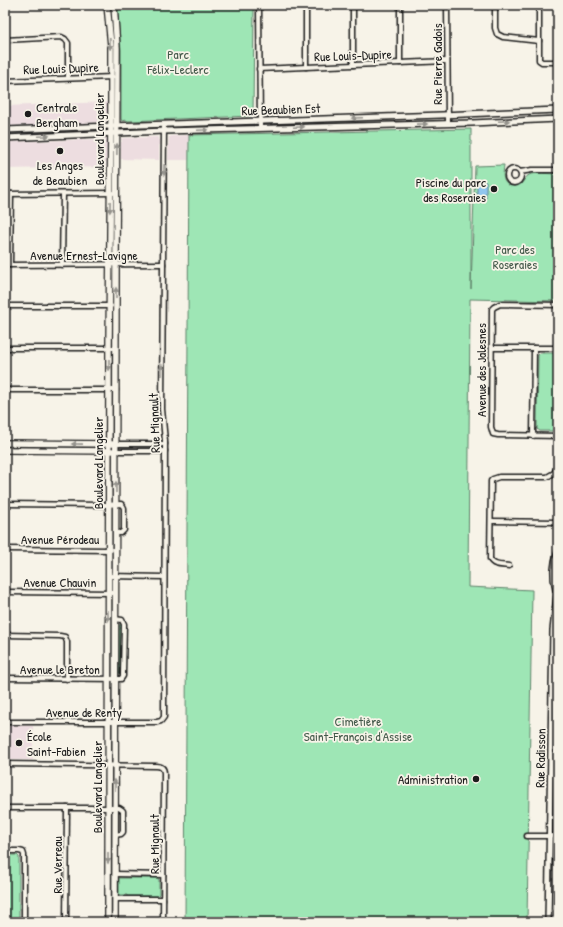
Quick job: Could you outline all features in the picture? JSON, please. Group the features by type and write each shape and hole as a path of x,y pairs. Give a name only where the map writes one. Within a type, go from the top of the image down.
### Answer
{"main road":[{"name":"Boulevard Langelier","path":"107,5 114,126"},
{"name":"Boulevard Langelier","path":"114,5 117,48 113,193 113,264 116,306 115,922"},
{"name":"Boulevard Langelier","path":"108,922 109,306 113,264"},
{"path":"5,443 116,444"},
{"path":"5,450 116,451"}],"street":[{"path":"259,5 260,128"},
{"path":"306,5 306,66"},
{"path":"353,5 353,65"},
{"path":"400,5 400,63"},
{"name":"Rue Pierre Gadois","path":"447,5 448,123"},
{"path":"495,5 495,28 497,34 503,37 539,41"},
{"path":"539,5 539,58 540,61 544,62 558,62"},
{"path":"5,40 65,39 68,43 68,78"},
{"name":"Rue Louis-Dupire","path":"259,68 447,61"},
{"name":"Rue Louis Dupire","path":"5,81 117,76"},
{"name":"Rue Beaubien Est","path":"5,130 558,110"},
{"path":"535,111 535,120"},
{"path":"396,117 396,124"},
{"name":"Rue Beaubien Est","path":"5,138 164,131 558,119"},
{"name":"Rue Mignault","path":"163,720 165,451 162,409 164,124"},
{"path":"29,129 29,137"},
{"path":"520,172 532,170 558,170"},
{"path":"5,194 113,193"},
{"path":"7,265 11,194"},
{"path":"62,265 63,194"},
{"name":"Avenue Ernest-Lavigne","path":"7,265 163,264"},
{"name":"Avenue des Jalesnes","path":"558,305 500,304 494,307 492,313 491,427 493,434 498,436 558,436"},
{"path":"5,306 116,306"},
{"path":"5,348 116,348"},
{"path":"492,348 558,348"},
{"path":"533,436 534,348"},
{"path":"5,390 116,390"},
{"path":"116,444 165,444"},
{"path":"116,451 165,451"},
{"path":"509,566 495,564 490,559 491,484 493,479 499,477 547,477 554,473 558,466"},
{"path":"5,504 116,504"},
{"path":"490,521 558,522"},
{"name":"Avenue Pérodeau","path":"5,549 116,550"},
{"path":"558,552 554,575 558,595"},
{"name":"Avenue Chauvin","path":"109,576 164,577"},
{"path":"558,586 558,595"},
{"name":"Avenue Chauvin","path":"5,592 115,593"},
{"name":"Rue Radisson","path":"548,922 553,630 558,595"},
{"path":"5,635 65,637 67,642 67,679"},
{"name":"Avenue le Breton","path":"5,678 115,679"},
{"name":"Avenue de Renty","path":"5,722 157,722 163,720"},
{"path":"5,764 115,765"},
{"name":"Rue Mignault","path":"115,765 159,766 162,768 164,774 163,922"},
{"path":"5,808 115,808"},
{"name":"Rue Verreau","path":"66,922 67,808"},
{"path":"527,836 558,836"},
{"path":"5,851 19,851 23,852 24,854 24,922"},
{"path":"115,874 163,875"},
{"path":"115,899 163,899"}],"shaded area":[{"path":"107,102 106,122 5,126 5,106"},
{"path":"189,135 189,160 168,160 169,137"},
{"path":"104,138 107,140 106,167 5,169 5,142 104,140"},
{"path":"122,138 159,138 159,160 121,159"},
{"name":"École Saint-Fabien","path":"5,726 33,726 33,760 5,760"}],"green space":[{"name":"Parc Félix-Leclerc","path":"117,5 254,5 253,115 122,121 121,50"},
{"name":"Cimetière Saint-François d'Assise","path":"471,129 471,289 475,166 504,165 504,181 508,185 513,186 521,184 526,177 531,174 558,174 558,301 470,299 468,587 532,590 527,922 185,922 189,135"},
{"path":"540,353 558,353 558,431 540,431 537,429 538,355"},
{"path":"119,625 122,625 121,673 119,673"},
{"path":"557,635 558,771 555,771"},
{"path":"5,855 17,855 19,857 19,919 17,921 5,922"},
{"path":"119,878 158,878 159,894 157,896 119,895"}],"water":[{"path":"477,182 486,182 486,198 477,197"}],"place":[{"name":"Centrale Bergham","path":"28,114"},
{"name":"Les Anges de Beaubien","path":"60,151"},
{"name":"Piscine du parc des Roseraies","path":"494,189"},
{"name":"École Saint-Fabien","path":"19,743"},
{"name":"Administration","path":"476,779"}],"park label":[{"name":"Parc des Roseraies","path":"515,256"}]}
